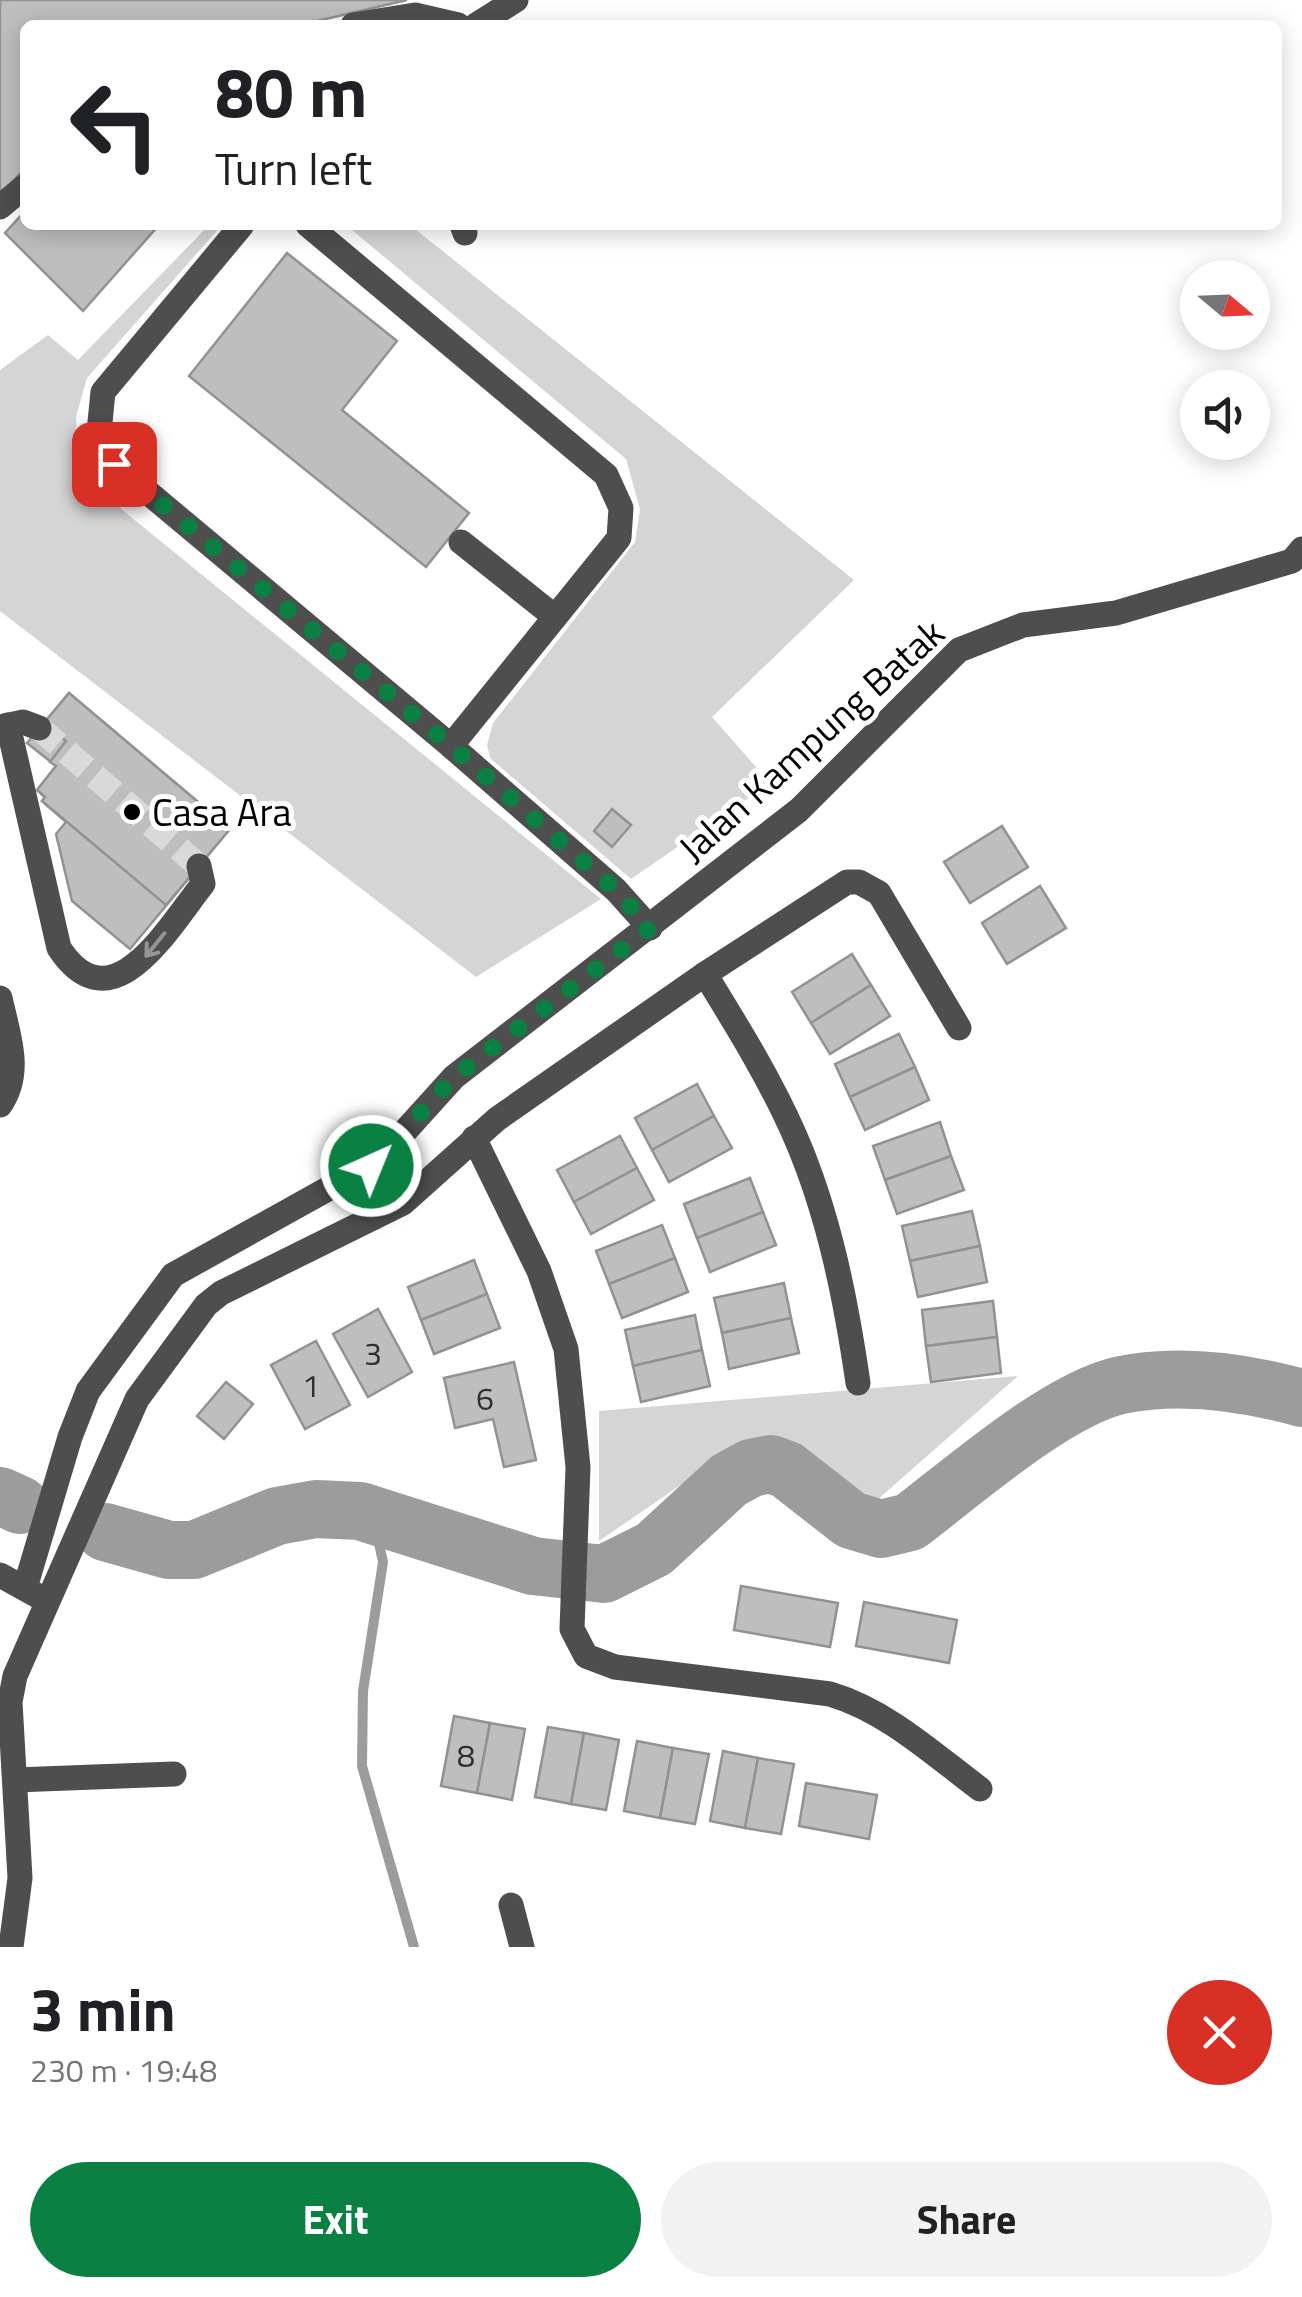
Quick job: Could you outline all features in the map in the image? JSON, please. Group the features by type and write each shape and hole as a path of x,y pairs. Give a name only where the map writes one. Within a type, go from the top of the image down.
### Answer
{"street":[{"path":"489,20 516,0"},
{"path":"384,20 415,15 436,20"},
{"path":"0,208 20,190"},
{"path":"238,230 103,392 99,432 114,464 451,746 616,890 650,928"},
{"path":"314,230 606,474 621,508 618,538 451,746"},
{"path":"461,542 555,617"},
{"name":"Jalan Kampung Batak","path":"36,1594 88,1391 158,1290 188,1264 378,1161 454,1077 800,810 958,650 1022,625 1116,613 1292,560 1302,549"},
{"path":"39,728 23,722 4,726 59,948 70,966 86,975 108,979 126,974 141,962 203,884 199,866"},
{"path":"10,1731 16,1676 36,1594 136,1399 189,1324 221,1293 403,1203 474,1138 831,889 859,882 885,901 959,1028"},
{"path":"704,974 752,1052 795,1137 826,1226 858,1383"},
{"path":"0,998 14,1060 9,1088 0,1106"},
{"path":"474,1138 539,1271 566,1348 575,1419 576,1641 586,1656 600,1663 830,1694 854,1702 877,1712 980,1788"},
{"path":"0,1575 36,1594"},
{"path":"0,1695 10,1731 20,1878 11,1947"},
{"path":"15,1780 174,1774"},
{"path":"510,1905 522,1947"}],"shaded area":[{"path":"204,230 218,230 87,378 76,417 77,445 93,481 126,513 601,899 476,977 0,611 0,370 48,335 78,360"},
{"path":"352,230 416,230 854,580 712,717 770,783 631,879 490,758 487,745 493,723 635,542 640,509 626,459"},
{"path":"1018,1376 876,1501 794,1450 758,1443 739,1445 599,1541 599,1411"}],"building":[{"path":"0,0 407,0 321,20 20,20 20,173 0,198"},
{"path":"20,216 20,230 155,230 83,311 5,233"},
{"path":"287,253 397,341 342,410 469,513 426,567 189,376"},
{"name":"Casa Ara","path":"69,693 230,829 130,949 72,901 56,834 66,822 42,801 45,797 37,790 56,766 27,743"},
{"name":"Casa Ara","path":"69,693 230,829 166,905 42,801 45,797 37,790 56,766 50,762 66,741 44,723"},
{"path":"612,809 631,825 612,847 594,831"},
{"path":"1002,826 1028,867 970,903 944,862"},
{"path":"1040,886 1066,928 1007,964 982,923"},
{"path":"852,954 871,985 811,1023 792,992"},
{"path":"871,985 890,1016 830,1054 811,1023"},
{"path":"899,1034 915,1067 850,1097 835,1064"},
{"path":"915,1067 929,1100 865,1130 850,1097"},
{"path":"697,1084 714,1116 652,1150 635,1118"},
{"path":"714,1116 732,1148 669,1182 652,1150"},
{"path":"940,1122 951,1156 885,1180 873,1146"},
{"path":"620,1136 637,1168 574,1202 557,1170"},
{"path":"951,1156 964,1190 897,1214 885,1180"},
{"path":"637,1168 654,1200 591,1234 574,1202"},
{"path":"750,1178 763,1212 697,1238 684,1204"},
{"path":"972,1211 980,1246 910,1261 902,1226"},
{"path":"763,1212 776,1245 710,1272 697,1238"},
{"path":"662,1225 675,1258 609,1284 596,1251"},
{"path":"980,1246 987,1282 918,1297 910,1261"},
{"path":"675,1258 688,1292 622,1318 609,1284"},
{"path":"474,1260 487,1294 421,1320 408,1287"},
{"path":"784,1283 791,1318 722,1333 714,1298"},
{"path":"487,1294 500,1328 434,1354 421,1320"},
{"path":"993,1301 997,1337 926,1346 922,1310"},
{"path":"378,1309 412,1372 368,1397 333,1334"},
{"path":"695,1315 702,1350 633,1366 625,1330"},
{"path":"791,1318 799,1353 729,1369 722,1333"},
{"path":"997,1337 1001,1373 931,1382 926,1346"},
{"path":"316,1341 350,1405 305,1429 271,1365"},
{"path":"702,1350 710,1386 641,1402 633,1366"},
{"path":"514,1362 536,1460 504,1467 493,1419 455,1428 444,1378"},
{"path":"226,1382 253,1404 224,1439 197,1416"},
{"path":"741,1586 838,1603 830,1647 734,1630"},
{"path":"864,1602 957,1620 949,1663 856,1646"},
{"path":"454,1716 490,1723 477,1793 441,1786"},
{"path":"490,1723 525,1729 512,1800 477,1793"},
{"path":"548,1727 584,1733 571,1804 535,1797"},
{"path":"584,1733 619,1740 606,1810 571,1804"},
{"path":"637,1741 673,1748 660,1818 624,1811"},
{"path":"673,1748 709,1754 695,1824 660,1818"},
{"path":"723,1751 758,1758 745,1828 710,1821"},
{"path":"758,1758 794,1764 781,1834 745,1828"},
{"path":"806,1783 877,1795 869,1839 799,1826"}],"waterway":[{"path":"105,1532 169,1550 194,1550 277,1516 316,1509 360,1511 533,1566 604,1574 654,1549 729,1480 751,1468 771,1464 787,1470 851,1520 881,1529 910,1522 1040,1424 1096,1393 1121,1385 1166,1380 1212,1381 1302,1398"},
{"path":"0,1496 20,1505"},
{"path":"360,1511 378,1539 383,1562 363,1691 362,1766 414,1947"}],"tunnel":[{"path":"39,728 199,866"}],"place":[{"name":"Casa Ara","path":"132,812"}],"route":[{"path":"114,464 451,746 616,890 650,928 454,1077 371,1166"}]}
